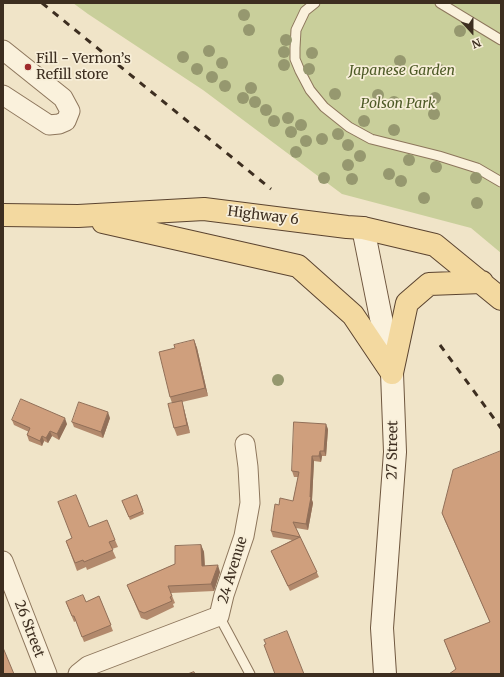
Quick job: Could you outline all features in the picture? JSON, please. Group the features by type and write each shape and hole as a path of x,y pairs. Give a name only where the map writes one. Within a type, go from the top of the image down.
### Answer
{"main road":[{"name":"Highway 6","path":"3,215 78,216 204,209 363,228 435,245 501,299"},
{"path":"78,216 298,266 353,315 392,373"},
{"name":"27 Street","path":"363,228 392,373 395,452 382,628 385,674"},
{"path":"392,373 406,303 429,284 482,282"}],"street":[{"path":"3,50 63,98 70,111 66,121 49,126 3,95"},
{"name":"24 Avenue","path":"78,674 88,666 219,616 224,595 244,536 250,503 245,444"},
{"name":"26 Street","path":"3,561 47,674"}],"lane":[{"path":"315,3 304,11 296,30 294,48 295,59 300,72 310,90 324,107 349,127 371,139 440,156 477,168 501,182"},
{"path":"440,3 501,40"},
{"path":"219,616 250,674"}],"green space":[{"name":"Polson Park","path":"73,3 501,3 501,253 471,228 342,194 203,90"}],"building":[{"path":"194,340 205,388 170,397 159,352 175,348 174,345"},
{"path":"21,399 65,418 57,434 50,431 46,438 42,436 40,441 27,435 30,428 12,420"},
{"path":"182,401 187,425 174,428 168,404"},
{"path":"79,402 108,412 101,432 72,422"},
{"path":"294,422 326,424 324,451 320,451 319,456 312,456 311,497 306,524 293,522 317,572 288,586 271,551 300,537 271,531 275,504 279,505 280,498 293,501 299,472 292,471"},
{"path":"501,451 501,674 449,674 456,669 444,640 490,622 442,513 453,470"},
{"path":"76,495 89,527 107,520 115,540 109,542 113,550 84,562 83,560 75,563 66,541 72,538 58,502"},
{"path":"137,495 143,511 129,517 122,501"},
{"path":"201,545 202,566 218,565 211,584 168,586 172,596 170,597 172,601 144,613 139,611 127,585 175,564 175,546"},
{"path":"83,595 86,602 99,596 111,625 82,637 74,616 72,616 66,602"},
{"path":"287,631 304,674 275,674 264,645 266,644 264,640"},
{"path":"4,650 14,674 3,674"}],"railway":[{"path":"42,3 271,189"},
{"path":"440,345 501,428"}],"place":[{"name":"Fill - Vernon’s Refill store","path":"28,67"}],"park label":[{"name":"Japanese Garden","path":"402,71"}]}
